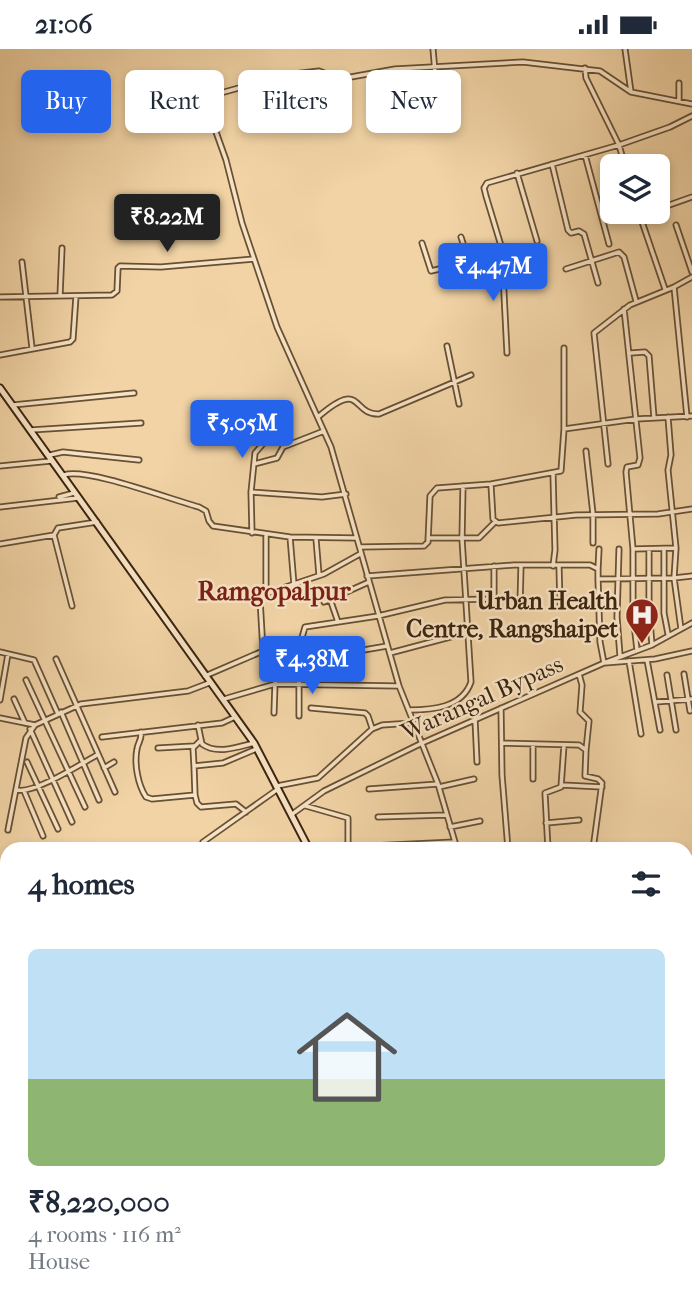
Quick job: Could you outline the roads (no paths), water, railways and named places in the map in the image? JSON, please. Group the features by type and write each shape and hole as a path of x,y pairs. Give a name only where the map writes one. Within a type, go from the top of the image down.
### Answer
{"main road":[{"path":"0,388 209,683 236,716 256,746 305,842"}],"street":[{"path":"433,49 435,70"},
{"path":"625,49 631,92"},
{"path":"454,842 438,786 399,687 360,554 346,494 324,431 277,327 205,101 285,75 319,71 340,79 395,69 523,62 563,68 585,68 606,73 631,92 692,104"},
{"path":"585,68 586,78 622,154"},
{"path":"679,83 679,101"},
{"path":"507,353 502,252 485,185 490,181 619,145 670,127 692,116"},
{"path":"585,155 609,244"},
{"path":"552,164 568,229 571,233 583,232 598,283"},
{"path":"517,173 537,241"},
{"path":"670,205 692,197"},
{"path":"645,224 665,289"},
{"path":"608,464 593,338 598,330 636,301 674,287 692,274 676,225"},
{"path":"461,237 469,263"},
{"path":"422,243 431,271 497,256 502,252"},
{"path":"60,296 62,248"},
{"path":"566,269 615,252 622,254 636,301"},
{"path":"0,297 115,294 120,266 161,267 254,259"},
{"path":"22,262 32,348"},
{"path":"564,429 636,419 690,416 674,287"},
{"path":"0,355 72,341 76,296"},
{"path":"624,309 631,353 640,461 638,465 626,469 633,549 633,615 637,650"},
{"path":"447,346 459,404"},
{"path":"359,547 420,547 427,544 429,504 432,492 441,487 491,484 553,474 563,468 564,348"},
{"path":"631,353 645,352 649,356 654,418"},
{"path":"318,417 331,406 347,399 354,399 371,413 379,414 471,375"},
{"path":"13,405 134,393"},
{"path":"668,417 671,455 668,470 677,548 674,578 681,629"},
{"path":"31,430 141,423"},
{"path":"254,464 277,459 283,447 324,431"},
{"path":"252,533 251,492 254,464 256,450 262,445"},
{"path":"586,451 593,514 593,543"},
{"path":"0,466 52,458 63,452 139,460"},
{"path":"64,475 71,473 104,480 200,507 206,511 213,526 290,537 357,538"},
{"path":"553,474 553,566"},
{"path":"491,484 495,522"},
{"path":"408,710 435,710 466,692 471,682 462,539 463,486"},
{"path":"59,497 76,492"},
{"path":"251,492 322,497 346,494"},
{"path":"0,507 80,498"},
{"path":"495,522 593,514 672,513 692,509"},
{"path":"72,606 54,535 58,528 97,522"},
{"path":"428,538 479,538 495,522"},
{"path":"266,534 266,594"},
{"path":"0,544 54,535"},
{"path":"290,537 294,585"},
{"path":"316,538 319,575"},
{"path":"633,549 677,548"},
{"path":"599,549 600,642 604,663 647,660 692,651"},
{"path":"618,549 617,617 620,656"},
{"path":"664,549 664,613 668,635"},
{"path":"649,550 652,645"},
{"path":"235,598 253,594 260,597 319,575 360,554"},
{"path":"559,565 560,606"},
{"path":"367,576 494,566 593,565 598,569"},
{"path":"299,716 300,643 305,627 378,616 439,601 493,598 494,566"},
{"path":"520,604 521,566"},
{"path":"598,579 692,576"},
{"path":"324,602 369,582"},
{"path":"205,675 261,653 264,647 260,597"},
{"path":"330,599 338,622"},
{"name":"Warangal Bypass","path":"291,815 337,784 420,744 620,656 652,645 692,623"},
{"path":"390,653 468,632"},
{"path":"264,647 281,640 300,643"},
{"path":"317,657 387,646"},
{"path":"0,652 29,658 38,664 99,800"},
{"path":"0,700 8,654"},
{"path":"274,713 276,654"},
{"path":"56,659 115,792"},
{"path":"647,660 660,730"},
{"path":"629,661 641,734"},
{"path":"579,674 582,682 580,712 589,721 585,776 600,781 602,787 594,842"},
{"path":"684,674 690,711"},
{"path":"667,675 676,730"},
{"path":"26,680 85,807"},
{"path":"8,830 26,738 35,725 75,705 188,691 209,683"},
{"path":"224,699 275,684 399,687"},
{"path":"14,699 25,723"},
{"path":"655,702 690,699"},
{"path":"501,707 502,775 507,842"},
{"path":"311,708 365,713 369,716 372,729"},
{"path":"102,737 226,722 236,716"},
{"path":"0,718 35,725"},
{"path":"475,719 477,762"},
{"path":"203,842 278,787 318,778 372,729 382,725 412,723"},
{"path":"198,725 202,744 207,747 224,750 256,746"},
{"path":"30,729 72,822"},
{"path":"141,732 137,749 139,782 146,797 152,799 195,795"},
{"path":"158,748 194,746 201,740"},
{"path":"502,743 579,745 586,750"},
{"path":"533,744 533,779"},
{"path":"547,842 545,793 548,790 560,789 562,785 564,745"},
{"path":"194,746 197,803 201,807 236,804 246,812"},
{"path":"194,766 223,763 256,746"},
{"path":"16,790 24,791 38,785 97,755"},
{"path":"27,762 58,829"},
{"path":"103,768 114,762"},
{"path":"369,789 438,786 474,779"},
{"path":"562,785 602,787"},
{"path":"24,791 43,836"},
{"path":"305,805 348,818 348,842"},
{"path":"378,817 446,815"},
{"path":"546,823 579,820"},
{"path":"450,827 480,821"}],"place":[{"name":"Urban Health Centre, Rangshaipet","path":"642,645"}],"district":[{"name":"Ramgopalpur","path":"274,591"}]}
